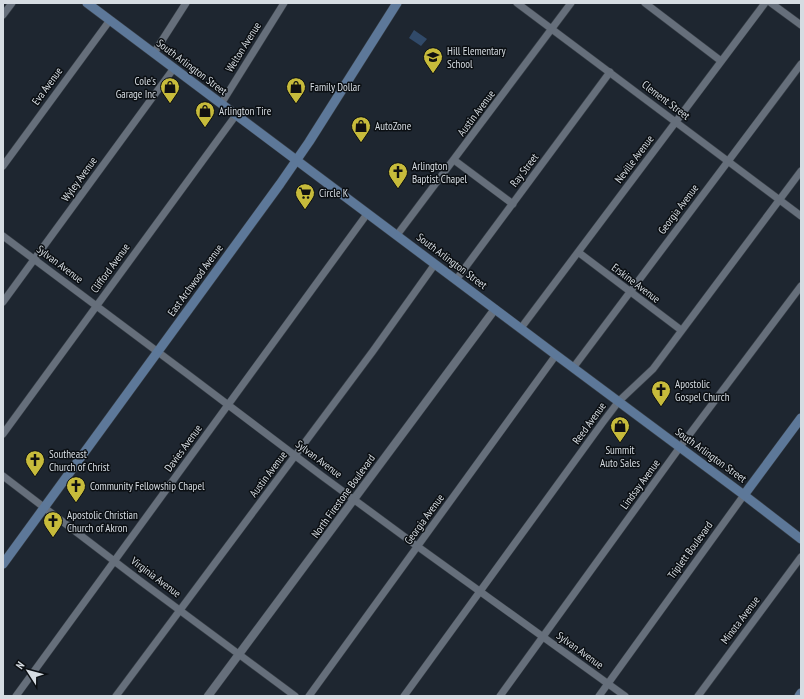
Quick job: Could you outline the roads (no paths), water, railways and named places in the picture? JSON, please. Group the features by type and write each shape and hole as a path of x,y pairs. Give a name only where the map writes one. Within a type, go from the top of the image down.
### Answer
{"main road":[{"name":"South Arlington Street","path":"87,3 573,368 744,494 801,539"},
{"name":"East Archwood Avenue","path":"3,564 297,160 397,3"},
{"name":"Triplett Boulevard","path":"744,494 801,418"}],"street":[{"path":"3,15 12,3"},
{"path":"154,53 186,3"},
{"name":"Welton Avenue","path":"221,104 284,3"},
{"name":"Clement Street","path":"517,3 801,216"},
{"name":"Austin Avenue","path":"397,235 571,3"},
{"path":"644,3 721,61"},
{"name":"Neville Avenue","path":"521,328 765,3"},
{"path":"771,3 801,25"},
{"name":"Eva Avenue","path":"3,166 110,20"},
{"name":"Georgia Avenue","path":"573,368 801,64"},
{"name":"Wyley Avenue","path":"3,302 174,68"},
{"name":"Ray Street","path":"456,280 610,72"},
{"name":"Clifford Avenue","path":"3,434 236,115"},
{"path":"454,160 513,204"},
{"name":"Reed Avenue","path":"404,696 619,401 653,369 801,171"},
{"name":"Davies Avenue","path":"16,696 367,214"},
{"name":"Sylvan Avenue","path":"3,236 417,546 625,696"},
{"name":"Erskine Avenue","path":"578,252 681,330"},
{"name":"Austin Avenue","path":"116,696 373,351 435,264"},
{"name":"Lindsay Avenue","path":"500,696 680,447 801,286"},
{"name":"North Firestone Boulevard","path":"208,696 495,309"},
{"name":"Georgia Avenue","path":"309,696 556,355"},
{"name":"Virginia Avenue","path":"3,476 295,696"},
{"name":"Triplett Boulevard","path":"599,696 744,494"},
{"name":"Minota Avenue","path":"698,696 801,557"}],"place":[{"name":"Hill Elementary School","path":"433,74"},
{"name":"Cole's Garage Inc","path":"170,104"},
{"name":"Family Dollar","path":"296,104"},
{"name":"Arlington Tire","path":"205,128"},
{"name":"AutoZone","path":"361,143"},
{"name":"Arlington Baptist Chapel","path":"398,189"},
{"name":"Circle K","path":"305,210"},
{"name":"Apostolic Gospel Church","path":"661,407"},
{"name":"Summit Auto Sales","path":"620,443"},
{"name":"Southeast Church of Christ","path":"35,477"},
{"name":"Community Fellowship Chapel","path":"76,503"},
{"name":"Apostolic Christian Church of Akron","path":"53,538"}]}
